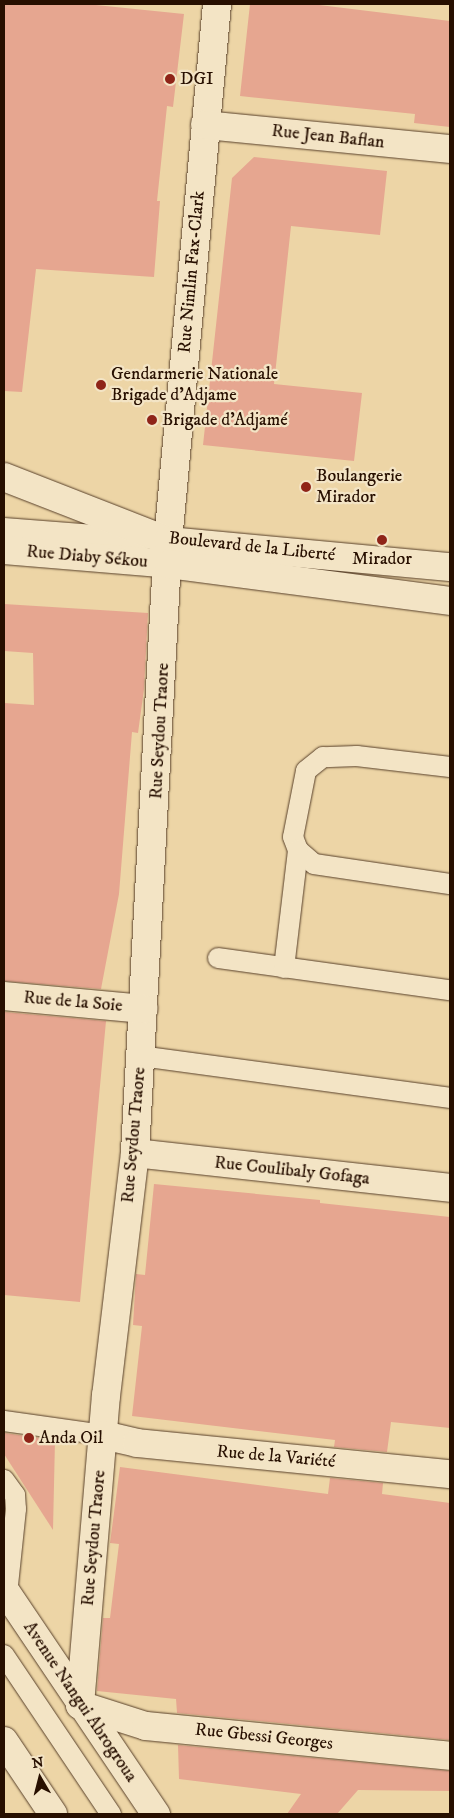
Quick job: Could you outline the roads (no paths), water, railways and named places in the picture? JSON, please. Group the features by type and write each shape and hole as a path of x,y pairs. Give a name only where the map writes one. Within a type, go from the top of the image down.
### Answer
{"street":[{"name":"Rue Nimlin Fax-Clark","path":"169,552 217,4"},
{"name":"Rue Jean Baflan","path":"205,125 450,149"},
{"name":"Boulevard de la Liberté","path":"4,477 169,552 450,601"},
{"name":"Rue Diaby Sékou","path":"4,550 169,552"},
{"name":"Boulevard de la Liberté","path":"169,552 450,567"},
{"name":"Rue Seydou Traore","path":"80,1705 103,1435 135,1153 169,552"},
{"name":"Rue de la Soie","path":"4,996 143,1008"},
{"name":"Rue Coulibaly Gofaga","path":"135,1153 450,1188"},
{"name":"Rue de la Variété","path":"103,1435 137,1443 450,1474"},
{"name":"Avenue Nangui Abrogroua","path":"5,1592 80,1705 156,1814"},
{"name":"Rue Gbessi Georges","path":"80,1705 146,1726 450,1756"},
{"path":"4,1741 53,1814"}],"lane":[{"path":"4,528 169,552"},
{"path":"450,767 356,756 323,757 306,771 301,788 293,837 298,850 314,864 450,884"},
{"path":"284,968 298,850"},
{"path":"218,958 450,990"},
{"path":"140,1056 450,1098"},
{"path":"4,1422 103,1435"},
{"path":"4,1480 15,1495 16,1510 5,1592"},
{"name":"Avenue Nangui Abrogroua","path":"4,1654 111,1814"}],"place":[{"name":"DGI","path":"170,79"},
{"name":"Gendarmerie Nationale Brigade d'Adjame","path":"101,385"},
{"name":"Brigade d'Adjamé","path":"152,420"},
{"name":"Boulangerie Mirador","path":"306,487"},
{"name":"Mirador","path":"382,540"},
{"name":"Anda Oil","path":"29,1438"}]}
